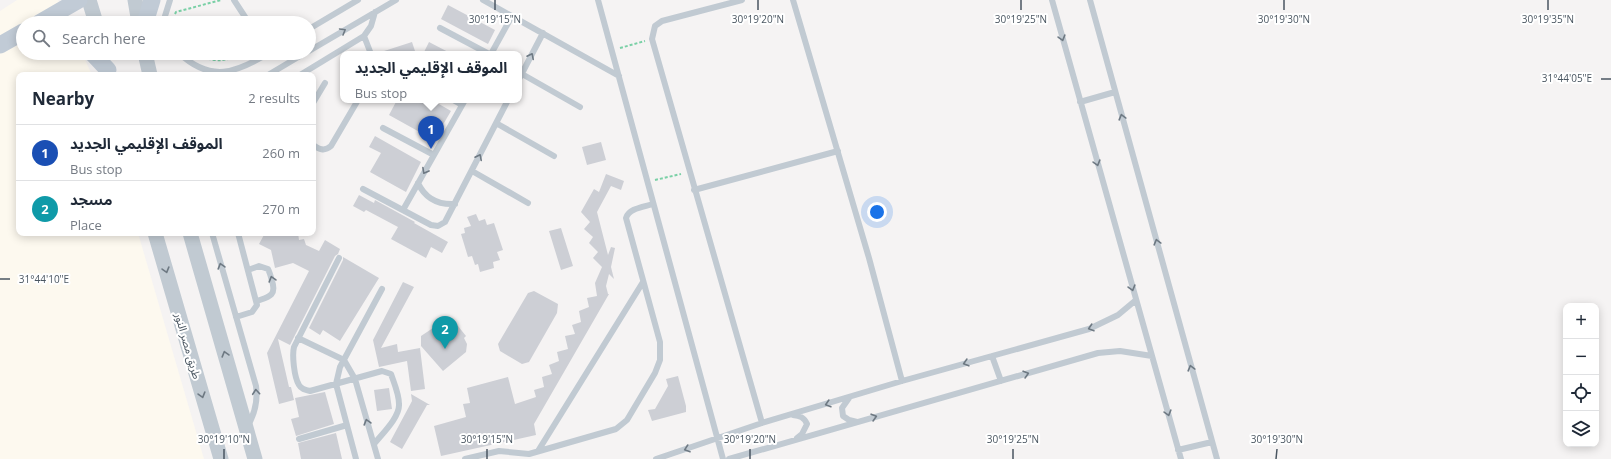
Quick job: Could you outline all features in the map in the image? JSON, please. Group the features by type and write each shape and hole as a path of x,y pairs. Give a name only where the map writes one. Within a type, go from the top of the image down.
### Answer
{"main road":[{"path":"51,16 79,0"},
{"path":"147,16 152,0"},
{"path":"0,45 16,36"},
{"path":"98,60 108,72"}],"street":[{"path":"89,0 94,16"},
{"path":"135,0 138,16"},
{"path":"106,60 109,72"},
{"path":"147,60 149,72"},
{"name":"طريق مصر النور","path":"156,236 221,459"},
{"path":"191,236 255,459"}],"lane":[{"path":"165,16 170,0"},
{"path":"234,0 244,16"},
{"path":"316,25 358,0"},
{"path":"316,47 396,0"},
{"path":"483,0 618,76"},
{"path":"598,0 723,459"},
{"path":"742,0 662,21 655,26 652,39 689,173 762,424"},
{"path":"793,0 869,258 902,381"},
{"path":"1052,0 1181,459"},
{"path":"1090,0 1217,459"},
{"path":"305,72 364,36 371,26 375,12"},
{"path":"492,51 512,16"},
{"path":"440,28 484,51"},
{"path":"522,73 543,34"},
{"path":"364,36 370,51"},
{"path":"188,60 203,69 222,72 241,68 256,60"},
{"path":"273,72 293,60"},
{"path":"522,78 580,107"},
{"path":"316,92 325,83"},
{"path":"1080,102 1115,92"},
{"path":"316,147 319,149 328,148 356,103"},
{"path":"403,210 464,103"},
{"path":"363,189 431,225 438,226 445,222 506,103"},
{"path":"496,123 554,156"},
{"path":"383,128 434,155"},
{"path":"694,190 838,151"},
{"path":"472,171 528,203"},
{"path":"418,183 425,194 436,202 455,204"},
{"path":"465,459 486,456 499,451 526,454 611,431 620,427 628,420 655,373 661,354 660,342 626,218 629,212 653,204"},
{"path":"213,236 256,386 257,395 254,413 246,428"},
{"path":"236,317 252,312 257,305 239,236"},
{"path":"339,258 294,347 293,356 298,383 300,386 310,391 385,371 391,374 399,401 399,410 374,444"},
{"path":"248,270 260,266 268,269 274,288 273,293 269,297 257,301"},
{"path":"538,451 643,282"},
{"path":"356,459 336,384 337,375 382,289"},
{"path":"656,459 762,424 902,381 1099,326 1118,315 1136,300"},
{"path":"298,338 344,360 355,379 378,459"},
{"path":"729,459 1098,353 1120,351 1152,356"},
{"path":"992,356 1001,381"},
{"path":"851,397 842,408 842,413 843,416 849,420 857,422"},
{"path":"792,415 801,416 805,420 806,424 802,434 794,440"},
{"path":"299,439 347,425"},
{"path":"1178,450 1212,442"}],"path":[{"path":"175,16 176,12 221,0"},
{"path":"611,50 652,39"},
{"path":"212,60 228,60"},
{"path":"648,182 689,173"}],"shaded area":[{"path":"17,0 58,0 66,16 16,16 16,60 85,60 91,72 16,72 16,236 139,236 204,459 0,459 0,11"}],"building":[{"path":"448,5 495,30 488,44 441,19"},
{"path":"412,42 415,51 384,51"},
{"path":"429,42 446,51 424,51"},
{"path":"395,103 437,103 451,111 434,140 389,115"},
{"path":"375,136 421,162 406,192 370,172 381,153 369,147"},
{"path":"601,142 606,160 587,165 582,147"},
{"path":"606,174 624,181 621,190 611,186 597,212 608,255 611,247 615,248 611,267 614,279 609,274 606,286 609,294 534,424 536,435 441,456 434,426 466,417 463,404 470,403 467,388 508,377 515,404 536,397 534,390 544,387 542,377 552,374 549,365 559,361 557,352 568,349 565,336 575,334 572,325 581,322 579,311 589,307 587,298 597,296 595,283 602,267 593,258 598,252 589,243 593,237 584,229 590,222 581,212 594,189 599,192"},
{"path":"359,195 374,203 375,200 448,242 442,253 431,247 426,258 391,239 398,227 366,210 364,212 353,206"},
{"path":"476,214 479,221 485,219 487,225 494,223 503,250 497,252 500,260 493,262 494,268 480,272 478,264 475,265 472,256 468,257 461,234 465,233 464,228 471,226 467,217"},
{"path":"561,228 573,266 561,270 549,231"},
{"path":"263,236 298,236 299,240 304,239 306,245 319,251 325,240 340,249 338,254 335,256 290,345 278,339 289,387 291,387 294,400 279,404 267,353 309,271 293,263 275,268 271,250 259,244"},
{"path":"343,257 379,278 340,341 323,330 320,335 309,328 343,260"},
{"path":"403,282 414,287 381,348 397,344 398,352 420,348 425,389 411,391 407,361 379,367 373,340"},
{"path":"534,291 558,304 557,313 529,362 522,364 500,351 498,344 528,293"},
{"path":"442,322 458,326 466,336 464,338 467,344 466,352 443,371 421,346 421,336"},
{"path":"678,376 686,406 686,412 652,421 648,410 655,409 668,386 666,379"},
{"path":"389,388 392,409 377,411 374,390"},
{"path":"325,392 334,424 296,436 291,419 299,417 295,398"},
{"path":"411,394 430,405 427,405 402,449 390,442 412,401"},
{"path":"336,433 342,459 301,459 298,443"}],"place":[{"name":"الموقف الإقليمي الجديد","path":"431,149"},
{"name":"مسجد","path":"445,349"}]}
